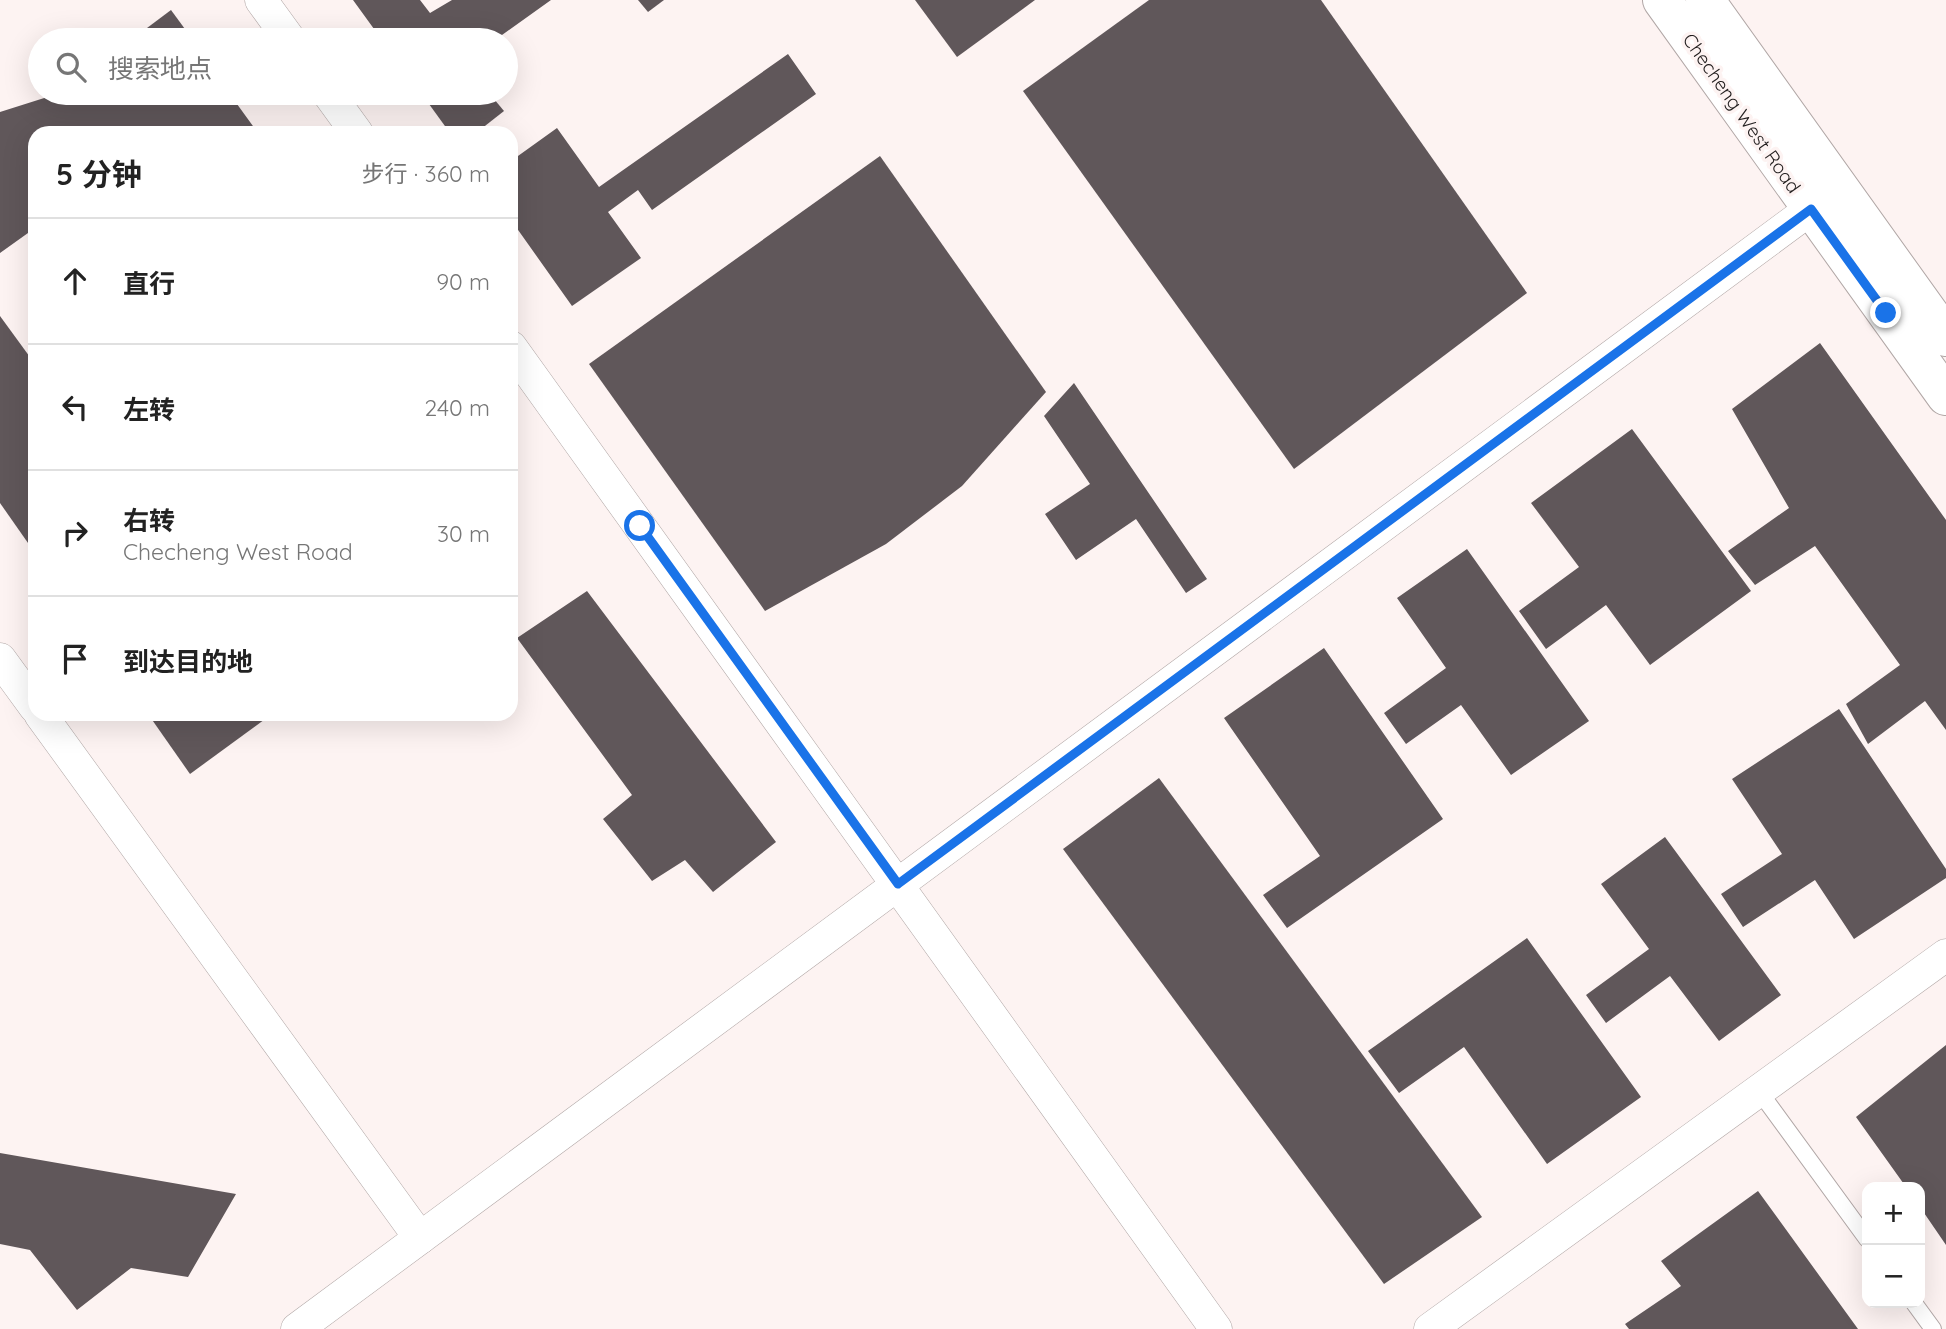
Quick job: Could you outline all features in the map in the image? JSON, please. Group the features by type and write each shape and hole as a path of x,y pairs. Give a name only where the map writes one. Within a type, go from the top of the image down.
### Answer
{"main road":[{"name":"Checheng West Road","path":"1662,0 1824,199 1946,337"},
{"name":"Checheng West Road","path":"1705,0 1946,396"}],"street":[{"path":"261,0 281,28"},
{"path":"337,105 352,126"},
{"path":"297,1329 1824,199"},
{"path":"518,357 1216,1329"},
{"path":"0,659 28,697"},
{"path":"45,721 421,1238"},
{"path":"1430,1329 1946,955"}],"lane":[{"path":"1759,1091 1862,1232"},
{"path":"1918,1308 1933,1329"}],"building":[{"path":"353,0 420,0 430,13 452,0 551,0 512,28 373,28"},
{"path":"638,0 664,0 648,12"},
{"path":"915,0 1035,0 957,57"},
{"path":"1149,0 1321,0 1527,293 1294,469 1023,91"},
{"path":"171,10 184,28 147,28"},
{"path":"788,54 816,94 652,210 638,190 608,212 641,258 572,306 518,230 518,156 557,128 599,187"},
{"path":"28,103 238,105 253,126 28,126 28,233 0,253 0,112"},
{"path":"430,105 499,105 504,111 485,126 445,126"},
{"path":"880,156 1046,392 962,486 886,544 765,611 589,364"},
{"path":"0,316 28,354 28,543 0,503"},
{"path":"1820,343 1946,520 1946,730 1925,701 1868,744 1846,704 1900,665 1815,546 1755,585 1728,551 1789,508 1732,409"},
{"path":"1074,383 1207,579 1186,593 1136,519 1076,560 1045,514 1090,484 1044,416"},
{"path":"1632,429 1751,591 1650,665 1606,605 1546,649 1519,611 1579,567 1531,503"},
{"path":"1467,549 1589,721 1511,775 1461,705 1406,744 1384,713 1446,668 1397,598"},
{"path":"587,591 776,842 713,892 685,860 652,881 603,819 632,795 518,637"},
{"path":"1324,648 1443,819 1287,928 1263,895 1320,856 1224,718"},
{"path":"1839,709 1946,869 1946,878 1854,939 1815,880 1743,927 1721,894 1782,854 1732,779"},
{"path":"153,721 262,721 190,774"},
{"path":"1159,778 1482,1217 1384,1284 1063,849"},
{"path":"1665,837 1781,995 1719,1041 1670,976 1606,1023 1586,995 1649,949 1601,884"},
{"path":"1527,938 1641,1097 1547,1164 1464,1047 1399,1093 1368,1051"},
{"path":"1946,1045 1946,1245 1925,1214 1925,1182 1902,1182 1856,1117"},
{"path":"0,1153 236,1194 188,1277 131,1268 77,1310 30,1250 0,1244"},
{"path":"1758,1191 1858,1329 1629,1329 1625,1324 1681,1286 1661,1261"}],"route":[{"path":"640,526 898,884 1811,209 1886,313"}]}
